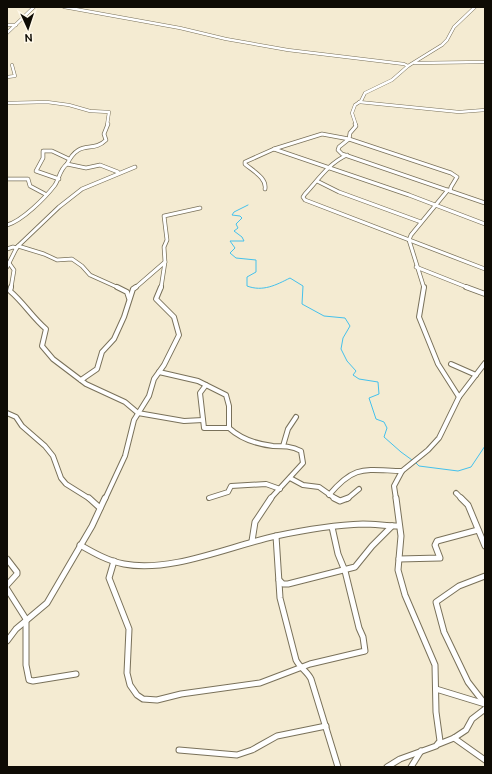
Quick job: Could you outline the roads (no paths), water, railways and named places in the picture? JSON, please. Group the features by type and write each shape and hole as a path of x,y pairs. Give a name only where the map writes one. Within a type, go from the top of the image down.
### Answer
{"street":[{"path":"7,33 34,7"},
{"path":"64,7 184,28 226,39 288,50 407,65 413,63 448,40 454,27 475,7"},
{"path":"7,25 16,25"},
{"path":"413,63 485,62"},
{"path":"7,76 15,76 12,65"},
{"path":"407,65 392,80 368,91 355,105 352,115 356,120 356,126 350,133 349,139 338,148 339,152 485,203"},
{"path":"7,103 47,102 69,105 90,111 109,112 109,121 104,134 106,139 104,142 100,145 80,148 72,154 67,164 64,166 56,185 45,194 24,217 15,223 7,225"},
{"path":"359,102 459,112 485,110"},
{"path":"265,188 266,184 264,180 244,162 274,149 317,134 349,139 454,174 456,180 436,206 421,222 409,240 416,267 424,287 419,317 438,364 459,397"},
{"path":"274,149 409,195 485,224"},
{"path":"58,179 36,171 43,158 43,151 51,150 58,155 69,159"},
{"path":"347,155 341,158 317,181 304,195 305,200 485,269"},
{"path":"67,164 86,168 100,165 118,172"},
{"path":"135,167 82,189 60,207 18,247 8,265 14,270 10,292 28,309 32,317 46,329 43,347 53,359 90,386 125,402 138,414 184,420 203,420"},
{"path":"7,179 28,179 30,186 45,194"},
{"path":"317,181 339,192 421,222"},
{"path":"7,641 26,619 47,603 77,552 125,456 134,420 149,396 154,379 164,365 180,332 174,317 156,299 161,287 165,268 164,247 166,240 164,216 200,208"},
{"path":"7,249 18,247 39,252 57,260 72,259 82,266 90,275 127,292 130,298"},
{"path":"81,380 97,369 102,352 114,338 124,317 133,290 138,284 165,262"},
{"path":"416,267 485,294"},
{"path":"439,744 436,712 435,665 400,582 398,570 400,536 394,486 402,471 428,450 439,438 459,397 485,363"},
{"path":"451,364 476,375"},
{"path":"159,372 206,385 226,395 229,406 229,428"},
{"path":"206,385 200,393 205,429 229,428 257,443 297,448 301,451 303,456 303,463 266,504 258,517 255,522 252,541"},
{"path":"7,413 16,417 22,426 45,446 53,456 66,484 88,497 100,508"},
{"path":"283,446 288,429 296,416"},
{"path":"330,495 350,474 375,470 402,471"},
{"path":"290,478 303,485 319,487 334,498 343,501 359,489"},
{"path":"209,498 228,492 231,486 266,484 280,489"},
{"path":"456,493 468,505 485,546"},
{"path":"80,546 90,552 130,565 166,563 203,555 252,541 332,527 362,524 399,526"},
{"path":"279,580 283,584 288,584 345,571 355,567 372,546 392,526"},
{"path":"114,561 109,578 129,630 127,673 130,685 137,695 143,699 157,700 181,694 260,683 301,666 365,652 363,637 359,628 345,571 338,554 332,527"},
{"path":"399,559 440,558 436,545 437,541 478,530"},
{"path":"276,536 279,580 286,624 296,660 307,671 312,679 338,767"},
{"path":"77,552 90,552"},
{"path":"7,559 17,574 7,585"},
{"path":"436,689 485,704 468,682 444,632 436,602 443,596 468,582 485,576"},
{"path":"7,589 26,619 26,665 29,680 33,681 76,674"},
{"path":"307,671 310,664"},
{"path":"387,767 400,759 454,738 466,730 472,719 485,709"},
{"path":"179,750 237,755 252,750 277,736 326,726"},
{"path":"454,738 485,760"},
{"path":"411,767 421,751"}],"waterway":[{"path":"248,205 234,212 232,215 240,216 242,218 236,224 238,228 234,231 242,237 244,241 230,241 235,248 230,253 236,258 256,260 256,272 247,277 247,286 253,288 264,288 290,278 303,286 302,304 324,316 345,318 350,326 343,338 341,349 347,361 356,371 353,375 359,379 378,382 379,394 369,398 376,419 384,422 387,428 384,437 412,460"},
{"path":"415,462 419,466 458,471 471,467 485,446"}]}
